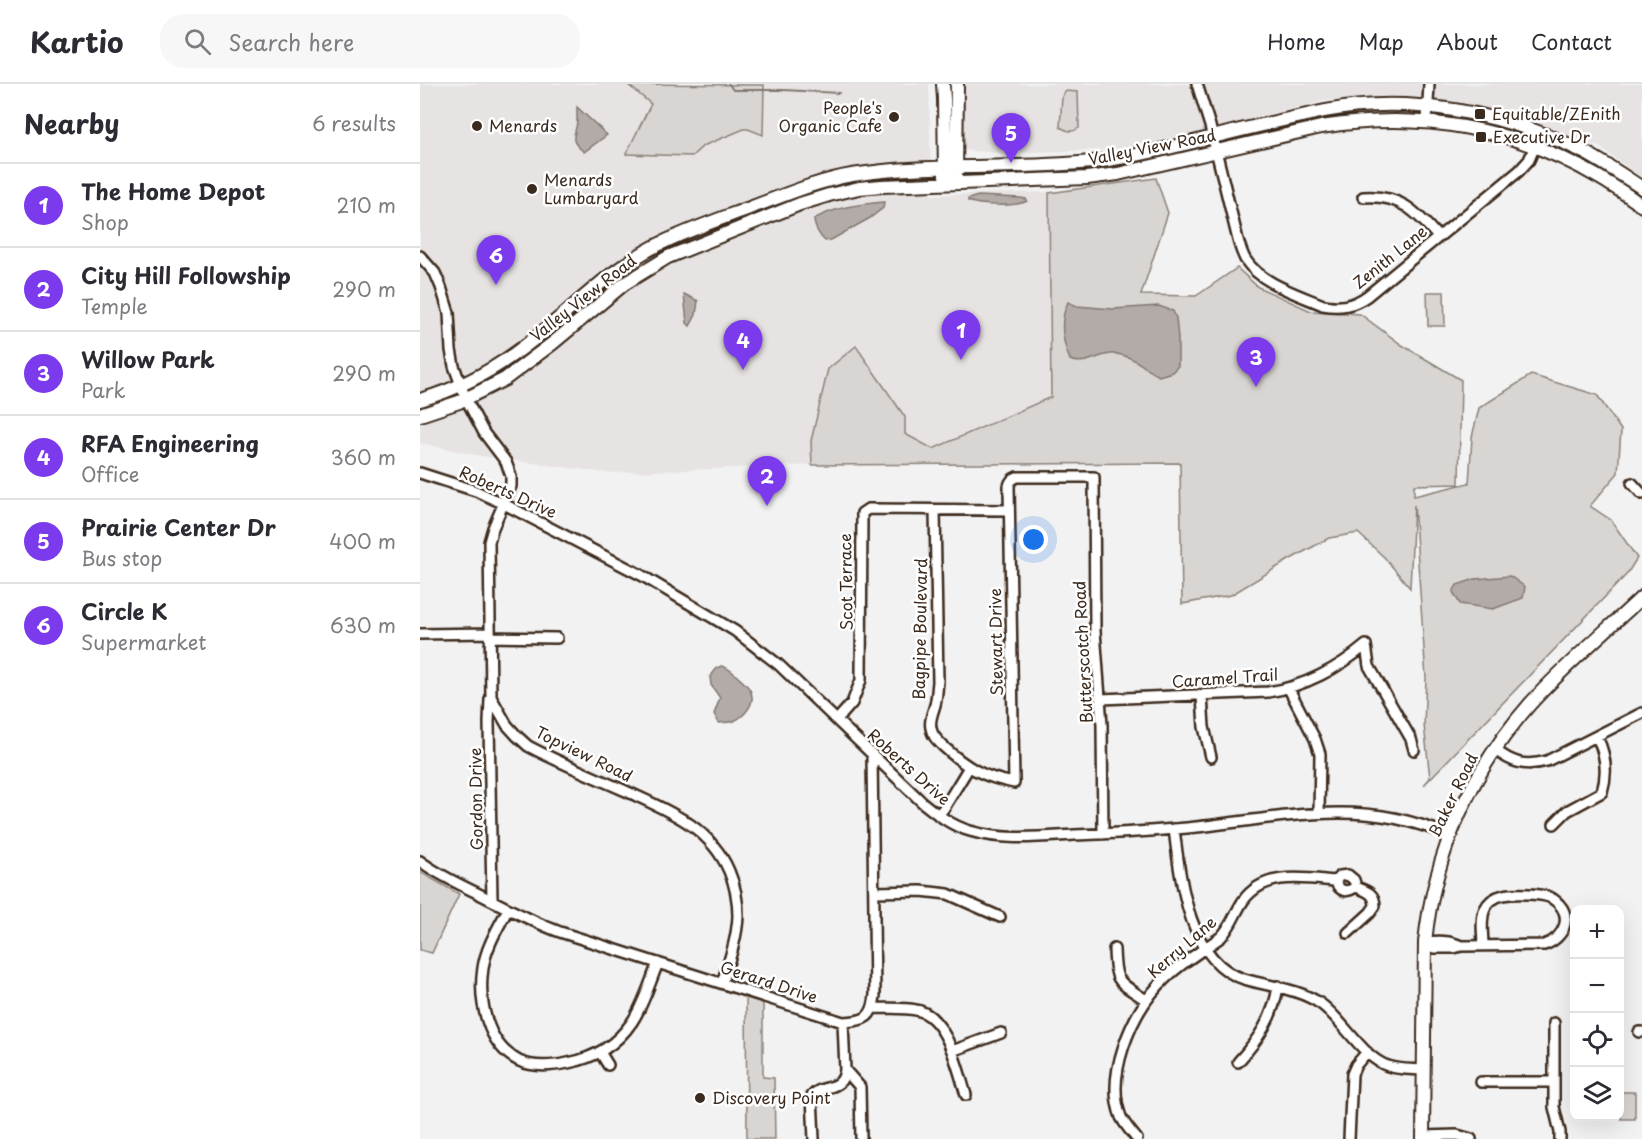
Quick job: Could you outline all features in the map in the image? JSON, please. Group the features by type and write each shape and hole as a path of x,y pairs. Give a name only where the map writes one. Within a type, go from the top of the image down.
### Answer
{"main road":[{"path":"943,84 951,168"},
{"path":"951,183 957,84"},
{"name":"Valley View Road","path":"420,400 462,385 513,355 626,263 652,248 822,182 849,176 883,171 1103,161 1146,154 1328,110 1361,106 1428,107 1490,117 1524,126 1583,152 1642,188"},
{"name":"Valley View Road","path":"420,415 466,399 505,379 553,343 624,284 668,257 786,209 860,188 1087,178 1118,174 1297,132 1346,123 1392,120 1464,126 1535,146 1583,168 1642,206"},
{"name":"Baker Road","path":"1423,1137 1425,942 1433,891 1450,835 1472,788 1494,749 1530,703 1642,597"}],"street":[{"name":"Zenith Lane","path":"1197,84 1243,256 1263,278 1323,305 1342,306 1360,301 1519,171 1529,160 1540,133"},
{"path":"1427,122 1429,84"},
{"path":"1363,197 1377,196 1401,203 1413,211 1438,237"},
{"path":"420,256 435,273 444,296 449,313 454,366 466,399 484,433 509,469 511,486 489,542 490,697"},
{"name":"Roberts Drive","path":"420,473 476,491 504,504 640,575 735,631 779,665 938,815 964,829 1017,838 1103,830 1174,829 1283,816 1341,813 1383,815 1413,821 1450,835"},
{"name":"Stewart Drive","path":"969,767 986,776 1014,783 1008,486 1013,478 1094,477"},
{"name":"Butterscotch Road","path":"1094,477 1096,656 1101,699 1103,830"},
{"path":"1632,483 1642,495"},
{"name":"Scot Terrace","path":"837,720 852,703 861,680 862,513 868,509 1009,510"},
{"name":"Bagpipe Boulevard","path":"935,510 938,682 930,724 936,739 969,767"},
{"path":"420,634 557,638"},
{"name":"Caramel Trail","path":"1101,699 1202,696 1289,689 1323,674 1354,656 1366,645 1369,666 1411,739 1414,750"},
{"path":"1289,689 1315,739 1320,754 1319,813"},
{"path":"1202,696 1204,727 1211,757"},
{"name":"Gordon Drive","path":"490,697 492,900"},
{"name":"Topview Road","path":"490,697 507,725 528,746 672,812 707,837 718,851 733,881 738,915 732,948 722,982"},
{"path":"1494,749 1516,763 1547,762 1642,713"},
{"path":"1554,824 1567,811 1602,792 1605,759 1597,737"},
{"path":"814,1139 812,1096 815,1092 838,1084 845,1070 843,1022 862,1020 874,1008 872,754"},
{"path":"938,815 969,767"},
{"path":"1174,829 1181,883 1186,902 1205,947 1219,964 1234,975 1304,994 1325,1007 1379,1063 1396,1068 1424,1070"},
{"name":"Gerard Drive","path":"420,861 440,874 538,924 843,1022"},
{"name":"Kerry Lane","path":"1137,1139 1122,1118 1116,1096 1116,1084 1124,1046 1138,1014 1146,1000 1171,972 1227,931 1245,899 1253,890 1264,884 1294,877 1335,881 1341,876 1348,875 1354,880 1356,887 1374,897 1375,906 1348,933"},
{"name":"Kerry Lane","path":"1335,881 1338,888 1344,891 1350,891 1356,887"},
{"path":"874,892 921,891 948,894 1000,917"},
{"path":"1425,942 1434,948 1544,945 1559,937 1564,929 1564,913 1560,904 1546,895 1496,897 1486,906 1483,913 1483,946"},
{"path":"508,909 488,951 481,982 485,1014 494,1038 501,1048 520,1062 532,1065 564,1064 591,1057 600,1052 616,1040 632,1022 658,963"},
{"path":"1114,949 1116,976 1123,984 1146,1000"},
{"path":"1238,1062 1257,1040 1266,1024 1278,986"},
{"path":"874,1008 916,1010 937,1022 952,1051 966,1095"},
{"path":"1554,1023 1554,1107 1560,1139"},
{"path":"952,1051 1001,1033"},
{"path":"600,1052 608,1065"},
{"path":"1349,1139 1352,1074 1367,1052"},
{"path":"845,1070 860,1086 861,1139"},
{"path":"1481,1082 1554,1082"},
{"path":"1423,1137 1457,1135 1471,1139"}],"shaded area":[{"path":"420,84 929,84 931,195 1050,192 1051,397 933,449 905,434 814,428 812,465 607,473 480,456 420,443"},
{"path":"627,84 764,85 763,135 744,129 703,146 692,156 626,154 651,104"},
{"path":"964,84 1642,84 1642,178 1599,147 1505,114 1430,100 1390,96 1324,101 1131,147 1105,150 997,153 964,150"},
{"path":"1065,91 1078,92 1079,128 1074,131 1060,127 1062,97"},
{"path":"577,107 607,135 584,152 574,141"},
{"path":"1156,178 1168,213 1141,295 1196,296 1237,268 1258,287 1311,311 1360,314 1402,345 1461,380 1459,484 1414,485 1414,496 1469,483 1472,437 1479,408 1531,375 1597,395 1621,430 1618,473 1590,506 1611,520 1637,558 1627,574 1424,785 1430,778 1424,725 1426,678 1414,505 1410,588 1384,557 1358,533 1329,538 1231,595 1182,604 1180,463 812,465 811,441 828,369 856,346 905,417 905,434 933,449 1051,397 1049,193"},
{"path":"978,196 1021,198 1027,201 998,205 968,201"},
{"path":"884,202 883,208 870,218 831,240 825,241 816,228 814,219 830,212 857,205"},
{"path":"1427,292 1444,292 1445,326 1428,326"},
{"path":"684,294 698,301 696,315 690,326 687,323"},
{"path":"1068,302 1077,306 1113,309 1159,306 1173,311 1178,338 1178,366 1172,372 1159,376 1123,355 1105,355 1082,362 1070,360 1063,331 1063,316"},
{"path":"1510,576 1525,587 1523,598 1493,609 1460,604 1453,592 1457,585 1475,579"},
{"path":"721,666 746,684 752,695 749,708 732,722 719,723 714,714 720,698 711,685 710,677"},
{"path":"420,872 459,894 432,953 420,950"},
{"path":"746,997 763,1002 763,1077 774,1078 775,1139 747,1139"},
{"path":"1624,1092 1635,1092 1635,1119 1624,1119"}],"waterway":[{"path":"729,84 733,90 839,93"}],"place":[{"name":"Equitable/ZEnith","path":"1480,114"},
{"name":"People's Organic Cafe","path":"894,117"},
{"name":"Menards","path":"477,126"},
{"name":"Executive Dr","path":"1481,137"},
{"name":"Prairie Center Dr","path":"1011,163"},
{"name":"Menards Lumbaryard","path":"532,189"},
{"name":"Circle K","path":"496,285"},
{"name":"The Home Depot","path":"961,360"},
{"name":"RFA Engineering","path":"743,370"},
{"name":"Willow Park","path":"1256,387"},
{"name":"City Hill Followship","path":"767,506"},
{"name":"Discovery Point","path":"700,1098"}]}
